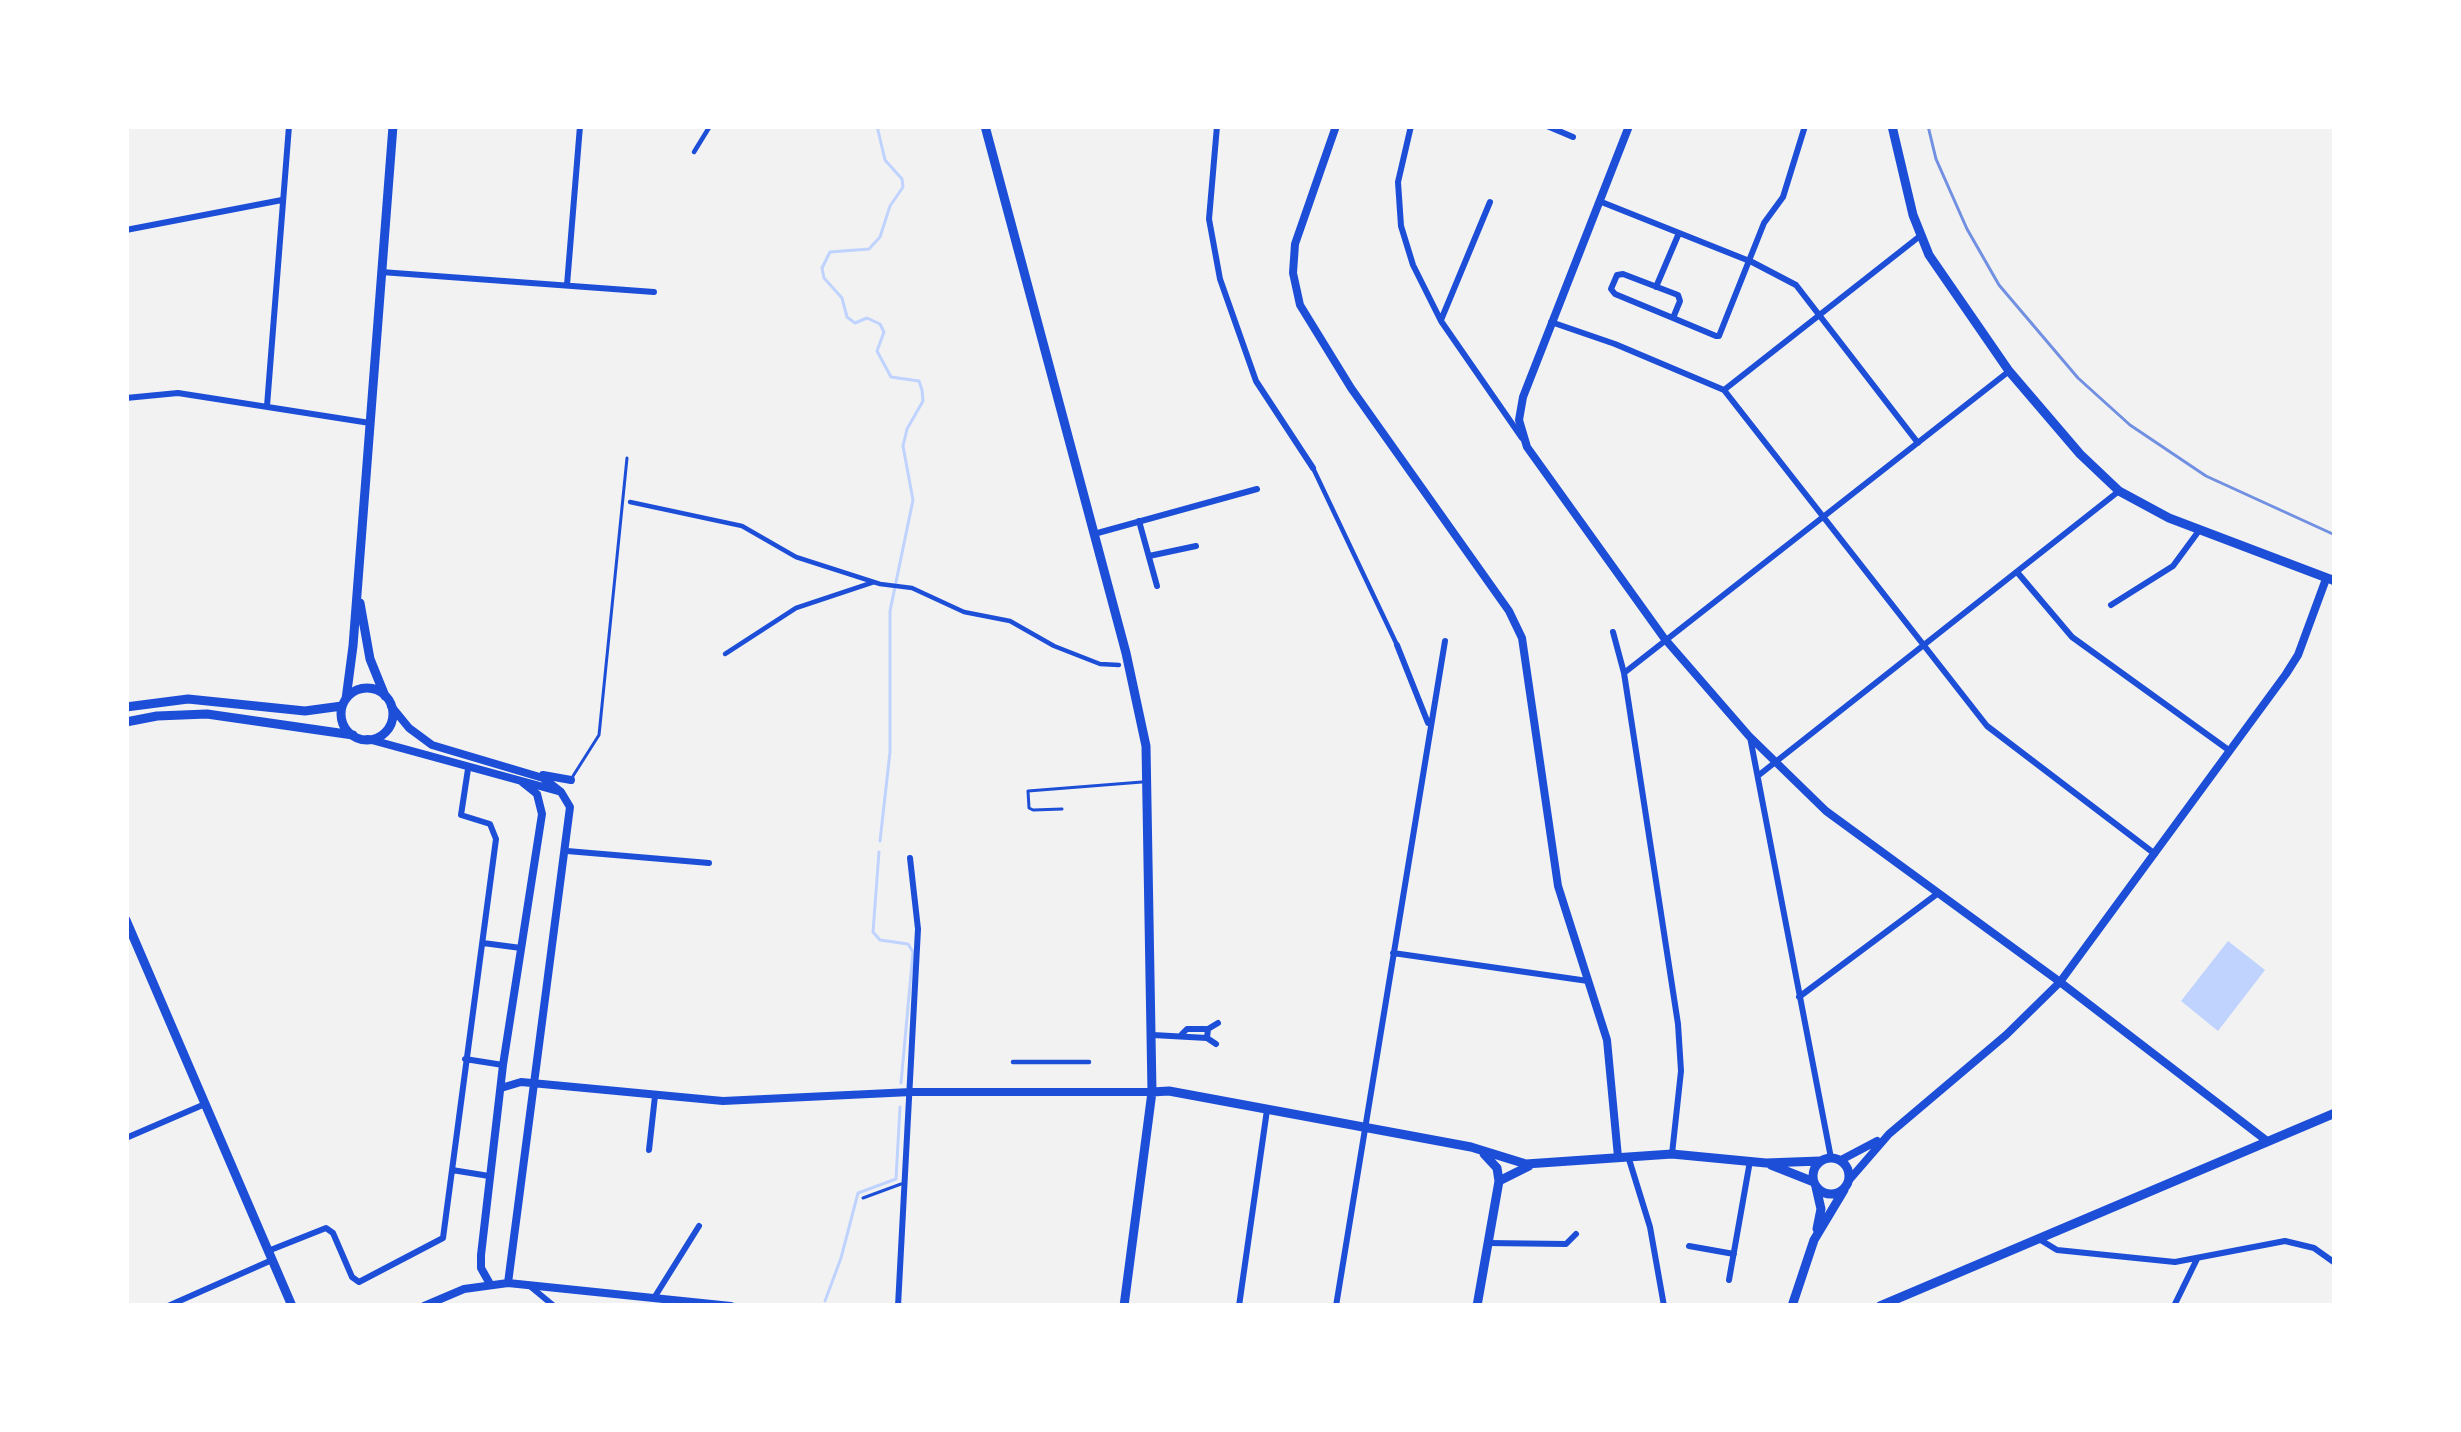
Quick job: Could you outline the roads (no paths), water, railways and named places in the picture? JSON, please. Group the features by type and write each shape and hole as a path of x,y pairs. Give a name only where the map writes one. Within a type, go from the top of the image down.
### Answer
{"main road":[{"path":"352,735 342,722 393,126"},
{"path":"985,126 1147,746 1152,1092 1124,1306"},
{"path":"1892,126 1920,236 1948,285 2056,429 2119,490 2198,532 2331,580"},
{"path":"126,722 207,714 368,740 388,728 388,701 370,659 357,577"},
{"path":"126,706 188,699 305,711 344,702 362,688 388,701"},
{"path":"126,920 292,1306"},
{"path":"1152,1092 1169,1091 1480,1150 1534,1165"},
{"path":"1880,1306 2335,1113"},
{"path":"1477,1306 1499,1181 1497,1168 1480,1150"},
{"path":"1499,1181 1534,1165 1623,1157 1672,1154 1766,1163 1831,1160 1848,1168 1847,1185 1814,1240"},
{"path":"1792,1306 1821,1209 1814,1171 1831,1160"},
{"path":"1766,1163 1833,1195 1847,1185"}],"street":[{"path":"268,406 289,126"},
{"path":"567,285 580,126"},
{"path":"694,152 710,126"},
{"path":"1217,126 1209,219 1225,297 1256,381 1313,468 1397,646 1429,727"},
{"path":"1336,126 1295,244 1293,273 1300,305 1351,388 1516,624 1527,663 1558,886 1610,1057 1623,1157 1650,1227 1664,1306"},
{"path":"1411,126 1399,171 1401,226 1418,278 1441,321 1664,638 1750,736 1826,812 2060,982 2266,1141"},
{"path":"1547,126 1573,137"},
{"path":"1522,438 1523,397 1629,126"},
{"path":"1673,318 1680,298 1619,274 1611,289 1615,294 1673,318 1719,336 1764,223 1784,196 1805,126"},
{"path":"126,230 283,200"},
{"path":"1599,201 1748,260 1796,285 1918,442"},
{"path":"1441,321 1490,202"},
{"path":"1656,287 1679,233"},
{"path":"1724,390 1920,236"},
{"path":"381,272 654,292"},
{"path":"1551,322 1724,390 1987,725 2156,854"},
{"path":"1624,673 2009,371"},
{"path":"126,398 178,394 370,423"},
{"path":"1094,534 1257,489"},
{"path":"1759,775 2119,490"},
{"path":"630,502 742,526 796,557 928,594 964,612 1010,621 1054,646 1100,664 1119,665"},
{"path":"1139,521 1157,586"},
{"path":"2111,605 2173,566 2198,532"},
{"path":"1149,556 1196,546"},
{"path":"2017,572 2072,637 2230,751"},
{"path":"1847,1185 1888,1134 2006,1035 2060,982 2298,655 2331,580"},
{"path":"725,654 796,608 877,583"},
{"path":"1613,632 1624,673 1680,1044 1672,1154"},
{"path":"1336,1306 1445,641"},
{"path":"388,701 409,728 432,745 543,778 561,792 571,814 508,1283"},
{"path":"1750,736 1831,1160 1888,1134"},
{"path":"368,740 561,792"},
{"path":"167,1306 322,1227 330,1230 352,1277 359,1282 440,1243 495,833 490,824 461,815 468,769"},
{"path":"522,771 571,780"},
{"path":"490,1284 480,1264 503,1065 542,814 537,794 522,782"},
{"path":"566,851 710,863"},
{"path":"898,1306 918,928 910,858"},
{"path":"1799,997 1937,894"},
{"path":"482,943 521,948"},
{"path":"1394,953 1588,981"},
{"path":"1207,1033 1218,1023"},
{"path":"1150,1035 1182,1034 1186,1029 1207,1033 1216,1044"},
{"path":"465,1059 503,1065"},
{"path":"1013,1062 1089,1062"},
{"path":"501,1088 516,1082 723,1101 910,1092 1152,1092"},
{"path":"649,1150 655,1096"},
{"path":"126,1138 205,1104"},
{"path":"1239,1306 1267,1110"},
{"path":"1729,1280 1750,1161"},
{"path":"450,1169 490,1176"},
{"path":"654,1298 699,1226"},
{"path":"1487,1243 1566,1244 1576,1234"},
{"path":"2036,1237 2057,1250 2175,1262 2285,1240 2314,1248 2335,1263"},
{"path":"1689,1246 1734,1254"},
{"path":"511,1258 528,1285 554,1306"},
{"path":"2174,1306 2197,1259"},
{"path":"424,1306 464,1289 508,1283 579,1295 731,1306"}],"lane":[{"path":"561,792 599,735 627,458"},
{"path":"1062,808 1033,811 1028,790 1148,782"},
{"path":"863,1198 902,1183"}],"water":[{"path":"2228,941 2265,970 2218,1031 2181,1001"}],"waterway":[{"path":"877,126 885,160 902,179 903,187 890,206 880,237 869,249 830,252 822,268 824,278 842,298 847,317 855,323 867,318 880,324 884,332 877,351 891,377 919,381 922,390 923,401 903,446 913,500 890,611 890,752 880,841"},
{"path":"879,852 873,932 880,940 908,944 913,952 901,1083"},
{"path":"825,1301 858,1193 896,1179 900,1107"}],"railway":[{"path":"1928,126 1936,159 1967,229 1999,285 2078,378 2130,425 2206,476 2335,535"}]}
